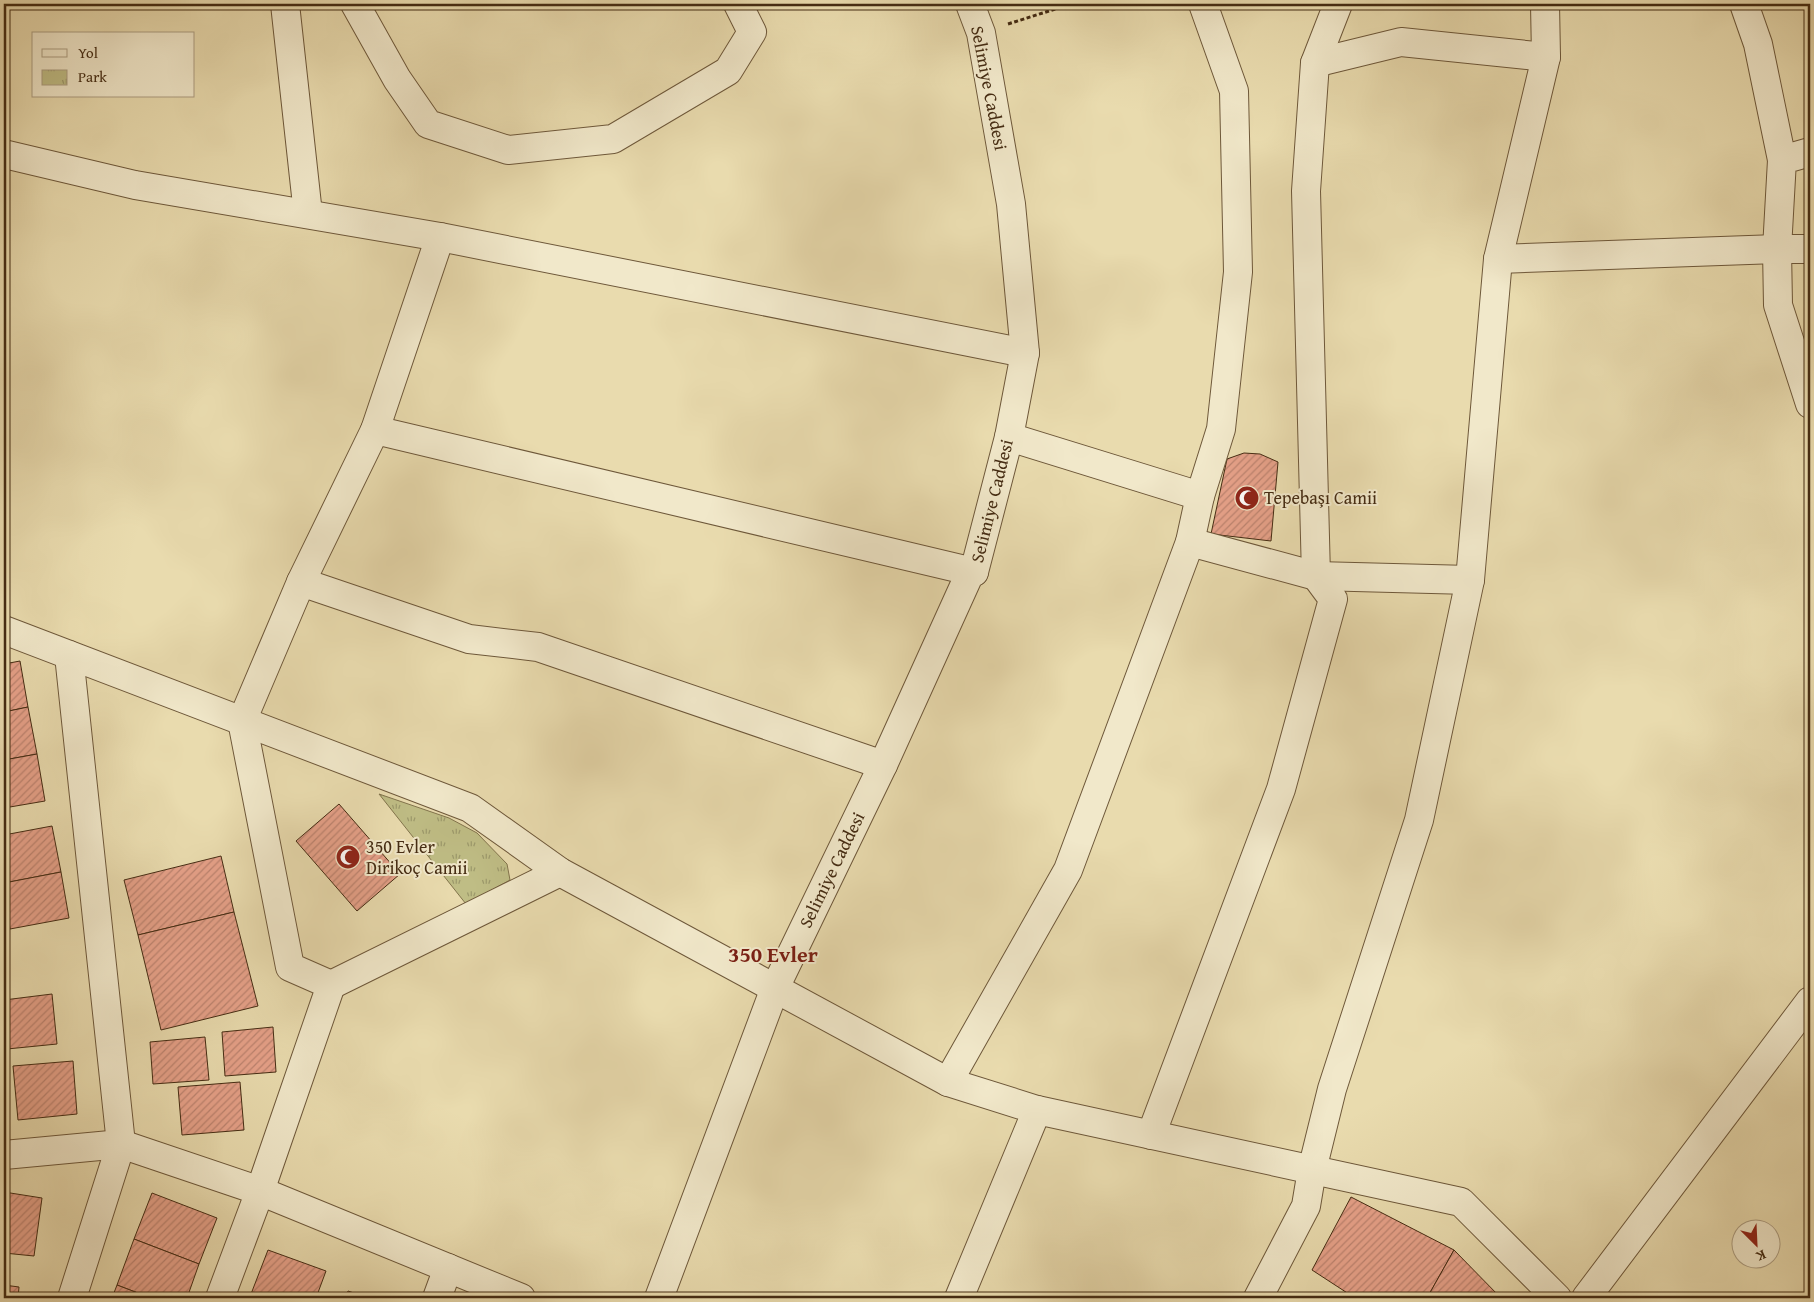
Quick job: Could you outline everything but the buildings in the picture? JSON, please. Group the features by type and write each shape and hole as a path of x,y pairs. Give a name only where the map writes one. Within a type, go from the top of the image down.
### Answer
{"street":[{"path":"285,4 308,214"},
{"path":"355,4 397,79 428,124 508,150 613,139 728,71 752,32 738,4"},
{"name":"Selimiye Caddesi","path":"659,1298 775,988 883,765 970,573 974,572 1009,437 1025,353 1011,204 981,33 970,4"},
{"path":"948,1082 1068,870 1190,542 1200,496 1221,429 1238,272 1234,91 1203,4"},
{"path":"1151,1135 1281,789 1333,599 1316,576 1306,191 1315,63 1338,4"},
{"path":"1258,1298 1306,1206 1312,1170 1332,1089 1419,820 1470,580 1498,259 1546,57 1545,4"},
{"path":"1744,4 1758,44 1782,160 1777,249 1778,305 1810,404"},
{"path":"1315,63 1400,42 1546,57"},
{"path":"1782,160 1810,152"},
{"path":"4,154 136,184 440,237 1025,353"},
{"path":"331,985 290,967 242,721 300,582 375,430 440,237"},
{"path":"1498,259 1777,249 1810,250"},
{"path":"375,430 974,572"},
{"path":"1009,437 1200,496"},
{"path":"1190,542 1316,576 1470,580"},
{"path":"300,582 469,639 538,647 883,765"},
{"path":"4,630 470,808 560,872 948,1082 1037,1110 1461,1202 1557,1298"},
{"path":"69,655 121,1144 72,1298"},
{"path":"220,1298 260,1190 331,985 560,872"},
{"path":"1586,1298 1810,1001"},
{"path":"959,1298 1037,1110"},
{"path":"4,1154 121,1144 260,1190 521,1298"},
{"path":"436,1298 448,1268"}],"path":[{"path":"981,33 1071,4"}],"green space":[{"path":"379,794 449,818 477,833 507,864 510,880 466,904"}],"place":[{"name":"Tepebaşı Camii","path":"1247,498"},
{"name":"350 Evler Dirikoç Camii","path":"348,857"}],"district":[{"name":"350 Evler","path":"773,954"}]}
